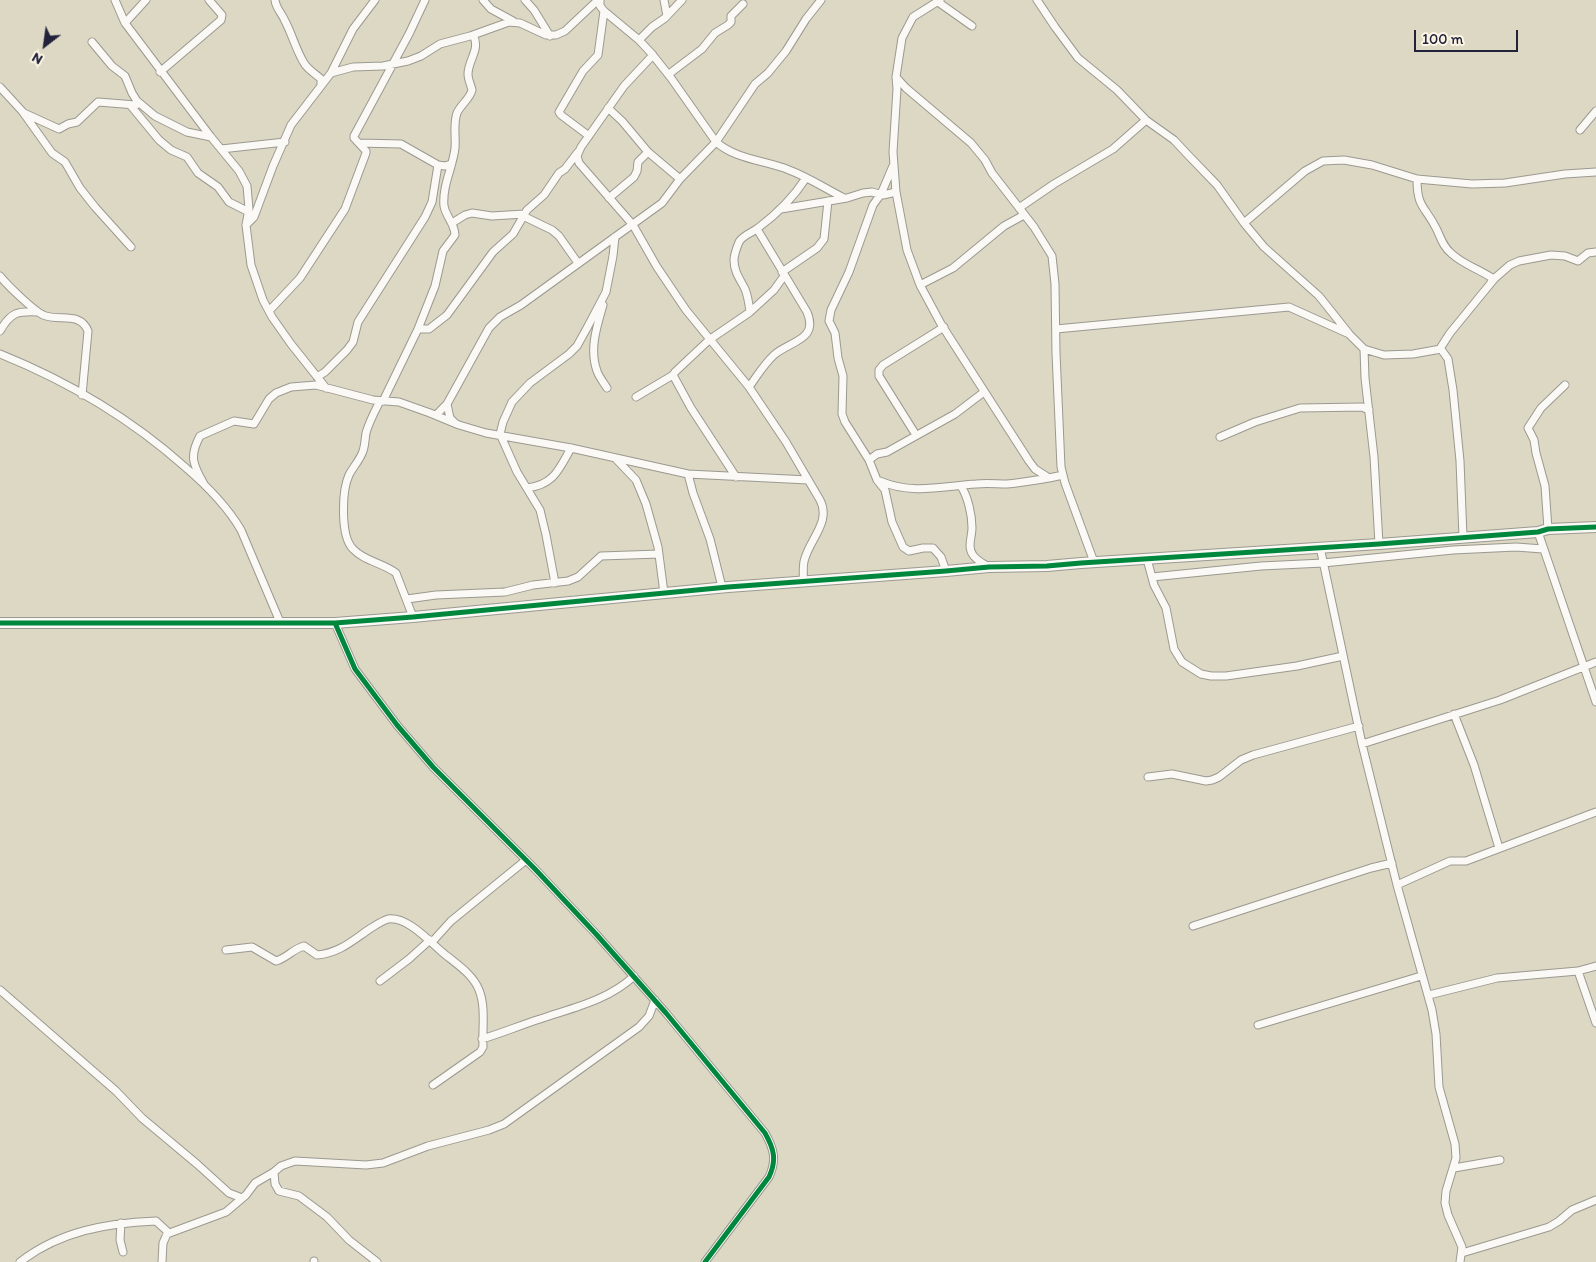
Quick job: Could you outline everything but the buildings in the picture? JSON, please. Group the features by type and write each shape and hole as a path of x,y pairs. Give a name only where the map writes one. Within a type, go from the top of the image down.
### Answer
{"street":[{"path":"114,0 125,23 160,72 239,171 248,186 249,212 246,225 250,265 263,300 291,344 326,388"},
{"path":"125,23 146,0"},
{"path":"160,72 221,20 222,15 209,0"},
{"path":"275,0 276,7 284,19 304,63 321,79 321,84"},
{"path":"246,225 254,216 291,125 331,73 353,29 375,0"},
{"path":"269,311 300,278 345,209 366,153 366,150 354,136 426,0"},
{"path":"482,0 491,9 514,22"},
{"path":"525,0 534,10 550,36"},
{"path":"331,73 353,67 383,66 416,58 440,44 474,35 502,23 520,23 540,33 550,36 556,35 565,31 599,0"},
{"path":"599,0 600,6 604,11 639,40 669,74 716,142 723,149 734,154 788,169 844,198"},
{"path":"664,0 666,16"},
{"path":"639,40 682,0"},
{"path":"436,416 447,404 493,324 500,317 521,305 662,203 680,179 716,142 755,84 786,51 806,19 821,0"},
{"path":"1038,0 1078,58 1117,90 1146,120 1174,140 1214,181 1264,247 1319,296 1350,335 1364,349 1384,355 1413,354 1441,349"},
{"path":"972,26 939,1 916,15 904,32 896,77 893,152 896,192 907,250 920,285 984,392 1035,469 1050,478"},
{"path":"669,74 702,49 715,33 728,25 731,22 732,16 744,4"},
{"path":"589,136 560,115 560,112 583,71 598,55 604,11"},
{"path":"413,617 396,573 360,555 347,541 344,533 346,483 363,451 366,434 418,329 435,286 443,251 455,235 444,205 446,182 455,148 456,117 472,90 468,72 476,49 474,35"},
{"path":"92,42 112,66 124,76 132,93 142,105 172,126 187,132 211,137"},
{"path":"418,329 430,329 446,315 493,252 513,234 523,215 532,204 544,195 558,173 566,169 624,86 652,54"},
{"path":"896,77 906,88 972,143 1034,227 1052,256 1060,446 1063,475 1094,562"},
{"path":"0,87 23,113 52,153 65,162 80,188 132,247"},
{"path":"23,113 59,129 77,122 96,103 142,105"},
{"path":"132,106 158,140 171,150 187,157 198,173 218,187 230,202 249,212"},
{"path":"608,108 622,121 648,152 680,179"},
{"path":"1580,130 1596,111"},
{"path":"1019,208 1054,184 1113,149 1146,120"},
{"path":"221,149 285,142"},
{"path":"359,143 402,144 438,165 445,166 451,164"},
{"path":"578,152 578,163 581,168 633,225 657,267 709,340 749,387 786,442 808,480 824,511 818,532 804,559 803,581"},
{"path":"609,198 634,176 640,160 648,152"},
{"path":"1244,223 1305,171 1322,161 1344,160 1372,165 1417,179 1466,184 1494,184 1596,172"},
{"path":"894,164 881,194 873,205 849,272 840,287 829,315 829,321 835,333 838,358 843,376 842,414 869,460 877,480 885,490 892,522 903,548 909,551 933,548 941,557 946,572"},
{"path":"317,377 337,360 353,342 358,322 424,218 432,202 438,165"},
{"path":"750,312 745,289 736,272 734,260 740,241 744,236 757,229 781,210 794,196 806,178"},
{"path":"1417,179 1420,203 1447,249 1466,264 1479,269 1492,278 1491,282"},
{"path":"781,210 862,193 872,192 881,194 896,192"},
{"path":"636,397 673,375 709,340 750,312 774,290 783,274 821,244 824,239 828,201"},
{"path":"452,223 468,214 492,216 523,215 552,230 559,236 578,263"},
{"path":"920,285 952,268 1004,226 1024,215"},
{"path":"749,387 773,356 800,340 808,334 811,328 811,321 807,312 757,229"},
{"path":"607,388 597,372 594,351 595,335 606,292 615,237"},
{"path":"1441,349 1447,337 1491,282 1506,267 1519,261 1551,255 1565,256 1578,261 1588,253 1596,252"},
{"path":"0,276 38,312"},
{"path":"555,582 540,510 511,461 500,434 512,402 530,383 577,346 606,292"},
{"path":"1056,329 1289,307 1350,335"},
{"path":"0,331 14,314 20,312 38,312 52,317 78,319 84,323 87,328 86,363 82,395"},
{"path":"916,435 879,376 879,370 944,327"},
{"path":"1364,349 1365,378 1374,457 1379,544"},
{"path":"1441,349 1448,359 1453,390 1460,461 1463,537"},
{"path":"0,354 34,367 126,420 204,484 236,521 241,530 280,622"},
{"path":"673,375 691,408 736,477"},
{"path":"1565,385 1540,408 1528,428 1534,440 1545,486 1543,549 1596,702"},
{"path":"204,484 196,470 193,459 193,451 200,436 225,423 234,421 254,424 269,399 276,393 291,387 316,386 382,401 399,402 455,424 486,433 571,448 688,474 808,480"},
{"path":"869,460 875,455 887,452 955,414 984,392"},
{"path":"447,404 450,418 455,424"},
{"path":"1220,437 1255,422 1300,408 1362,407 1369,410"},
{"path":"527,488 539,487 550,480 571,448"},
{"path":"616,459 636,480 646,504 660,554 664,593"},
{"path":"688,474 710,539 722,587"},
{"path":"877,480 890,486 934,489 976,484 1009,484 1063,475"},
{"path":"961,486 965,494 973,526 970,543 971,552 973,556 989,567"},
{"path":"0,623 334,623 722,587 946,572 989,567 1047,566 1379,544 1596,527"},
{"path":"1320,547 1362,744 1421,976 1429,995 1436,1034 1439,1086 1455,1144 1456,1158 1446,1191 1445,1203 1448,1215 1460,1242 1462,1253 1460,1262"},
{"path":"1152,577 1453,550 1516,547 1543,549"},
{"path":"407,599 427,595 505,592 533,585 568,581 578,578 601,556 660,554"},
{"path":"1147,559 1152,577 1166,608 1174,649 1182,662 1201,674 1226,676 1297,666 1343,656"},
{"path":"334,623 355,668 397,725 434,767 526,860 634,976 760,1127 772,1144 774,1162 768,1177 705,1262"},
{"path":"1362,744 1500,700 1596,662"},
{"path":"1454,714 1474,765 1499,848"},
{"path":"1148,777 1172,774 1206,781 1212,780 1219,777 1241,760 1253,755 1359,726"},
{"path":"1397,885 1450,861 1466,861 1596,812"},
{"path":"380,981 431,941 451,921 526,860"},
{"path":"1193,926 1371,868 1392,863"},
{"path":"226,950 252,948 276,961 282,959 295,949 304,946 317,955 326,954 343,948 380,922 389,919 402,922 431,941 476,983 482,1000 483,1047 480,1052 434,1085"},
{"path":"1429,995 1497,978 1578,971 1596,966"},
{"path":"1578,971 1596,1023"},
{"path":"482,1039 513,1030 600,998 617,990 634,976"},
{"path":"1258,1025 1421,976"},
{"path":"0,990 116,1091 142,1118 229,1193 242,1198"},
{"path":"162,1262 163,1243 169,1233 219,1216 231,1208 256,1183 281,1166 295,1161 383,1163 428,1146 504,1124 639,1027 649,1016 655,1000"},
{"path":"1454,1168 1500,1160"},
{"path":"274,1172 275,1184 279,1191 299,1196 327,1217 349,1240 377,1262"},
{"path":"1462,1253 1549,1227 1572,1210 1596,1200"},
{"path":"20,1262 45,1246 99,1226 156,1221 169,1233"},
{"path":"122,1224 120,1240 123,1252"}],"cycle path":[{"path":"0,623 335,623 728,587 989,567 1047,566 1379,544 1538,532 1548,529 1596,527"},
{"path":"335,623 355,669 397,725 433,767 535,869 596,934 666,1013 765,1133 771,1144 774,1160 769,1177 705,1262"}]}
